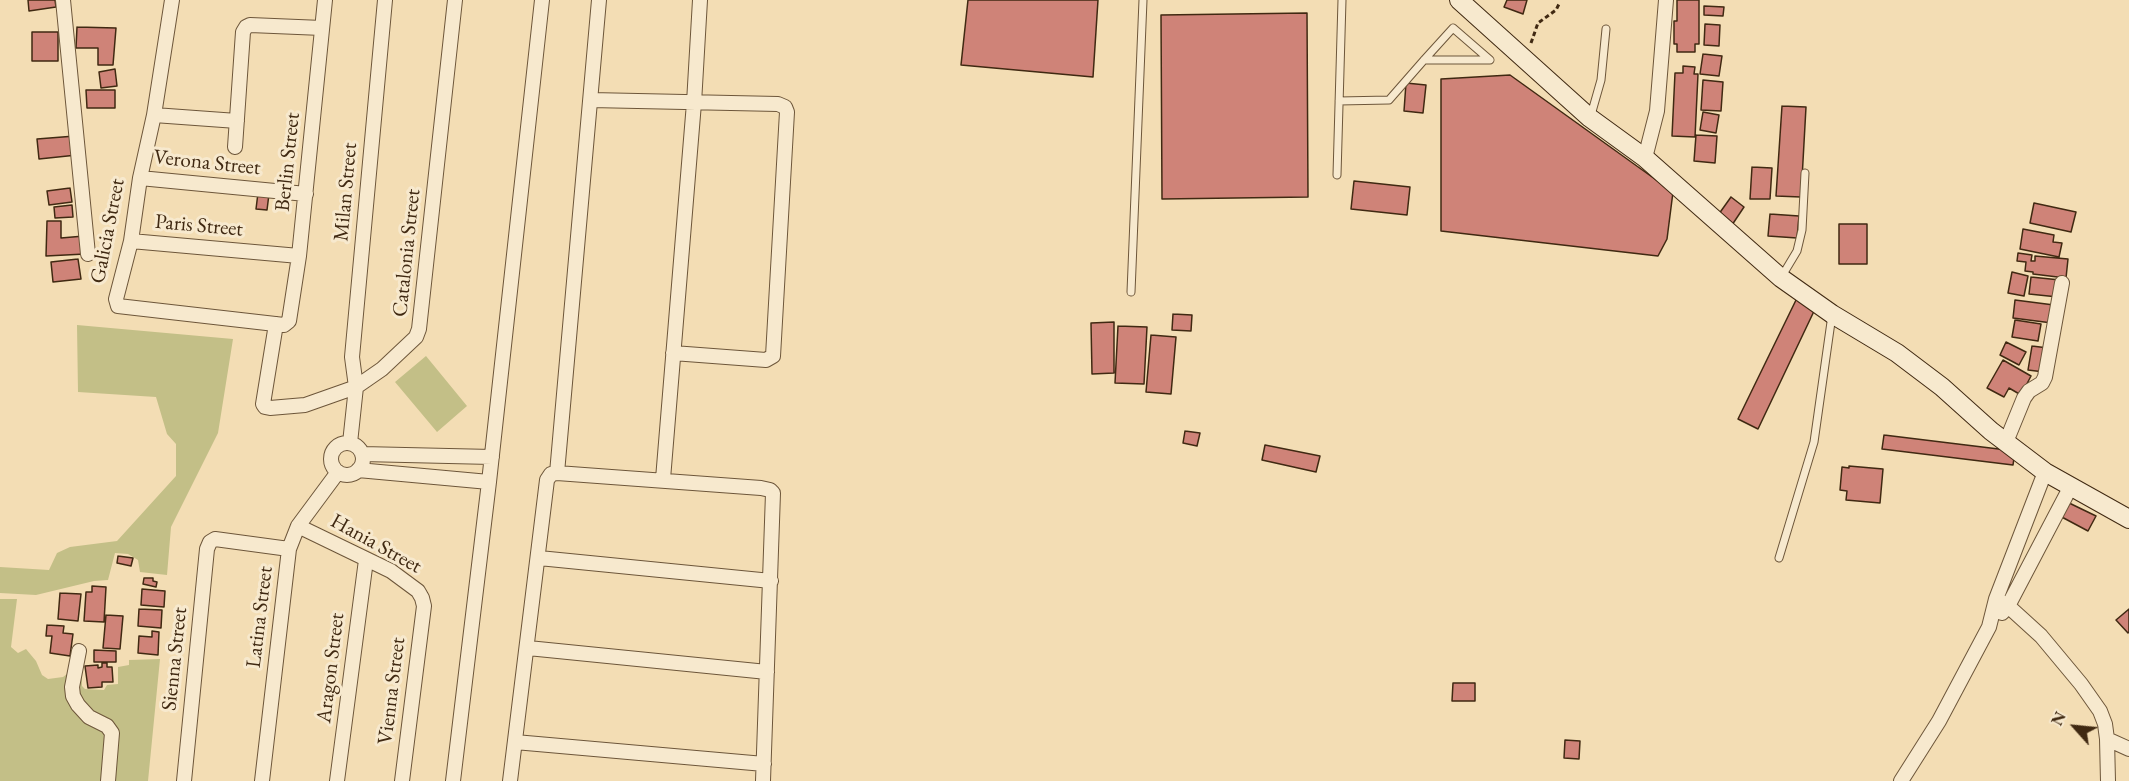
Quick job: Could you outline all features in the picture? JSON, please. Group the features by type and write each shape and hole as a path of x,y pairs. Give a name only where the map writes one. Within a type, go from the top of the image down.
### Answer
{"street":[{"path":"63,0 88,254"},
{"name":"Galicia Street","path":"172,0 131,241 116,299 118,306 280,324"},
{"name":"Berlin Street","path":"264,407 280,324 289,321 299,256 325,0"},
{"name":"Milan Street","path":"350,443 356,387 352,357 385,0"},
{"name":"Catalonia Street","path":"264,407 305,405 356,387 382,369 412,343 419,329 455,0"},
{"path":"453,781 492,457 542,0"},
{"path":"557,473 599,0"},
{"path":"663,479 694,103 700,0"},
{"path":"1459,0 1590,118 1645,158 1781,278 1832,314 1897,353 2045,472 2129,519"},
{"path":"1645,158 1657,111 1666,0"},
{"path":"234,147 243,32 246,27 250,25 322,28"},
{"path":"591,100 778,104 785,106 787,112 774,354 772,358 766,360 673,353"},
{"path":"154,115 237,121"},
{"name":"Verona Street","path":"140,178 306,194"},
{"name":"Paris Street","path":"131,241 299,256"},
{"path":"2006,442 2024,398 2046,377 2062,283"},
{"path":"358,470 362,454 358,448 350,443 339,445 333,453 332,464 338,472 348,475 358,470 489,482"},
{"path":"362,454 492,457"},
{"path":"425,456 425,477"},
{"path":"461,480 463,456"},
{"name":"Latina Street","path":"262,781 289,549 298,526 338,472"},
{"path":"2002,602 2045,472"},
{"path":"510,781 548,480 551,474 557,473 663,479 770,490 773,493 763,781"},
{"path":"1901,781 1939,721 2002,602 2071,486"},
{"name":"Hania Street","path":"298,526 391,571 418,591 424,606"},
{"name":"Sienna Street","path":"184,781 207,549 210,542 215,539 289,549"},
{"path":"539,558 771,581"},
{"name":"Aragon Street","path":"337,781 366,560"},
{"path":"2002,602 2041,636 2100,711 2108,739 2108,781"},
{"name":"Vienna Street","path":"402,781 424,606"},
{"path":"528,648 767,672"},
{"path":"79,651 72,687 73,696 89,717 107,726 112,733 108,781"},
{"path":"2108,739 2129,749"},
{"path":"515,742 764,764"}],"lane":[{"path":"1131,292 1143,0"},
{"path":"1337,174 1342,0"},
{"path":"1339,101 1389,100 1424,60 1452,28 1490,60 1424,60"},
{"path":"1590,118 1601,80 1606,30"},
{"path":"1781,278 1797,251 1802,230 1805,173"},
{"path":"1779,558 1814,442 1832,314"}],"path":[{"path":"1524,58 1538,23 1556,10 1559,4"}],"shaded area":[{"path":"77,325 233,339 218,433 171,527 167,575 140,572 138,560 128,554 115,553 108,580 94,581 36,595 0,593 0,567 49,570 57,553 70,547 117,541 176,476 176,444 167,434 156,397 78,392"},
{"path":"426,356 467,406 437,432 395,382"},
{"path":"0,599 17,599 11,647 18,653 26,649 36,661 42,675 48,679 63,677 71,671 82,674 82,686 85,689 104,690 107,685 118,684 118,667 129,665 129,660 160,659 148,781 0,781"}],"building":[{"path":"28,0 55,0 56,7 29,11"},
{"path":"968,0 1098,0 1093,77 961,65"},
{"path":"1507,0 1527,0 1523,14 1504,7"},
{"path":"1677,0 1699,0 1699,44 1695,44 1695,52 1677,52 1677,44 1674,44"},
{"path":"1704,6 1724,7 1723,16 1704,15"},
{"path":"1307,13 1308,197 1162,199 1161,15"},
{"path":"1705,24 1720,25 1719,46 1704,45"},
{"path":"77,27 116,28 113,65 98,65 98,48 76,48"},
{"path":"32,32 58,32 58,61 32,61"},
{"path":"1703,54 1722,56 1719,76 1700,74"},
{"path":"1683,66 1695,67 1694,74 1698,74 1695,137 1672,136 1675,73 1683,73"},
{"path":"115,69 117,86 101,88 99,72"},
{"path":"1510,75 1673,192 1667,239 1658,256 1441,231 1441,79"},
{"path":"1703,80 1723,82 1721,111 1701,110"},
{"path":"1406,83 1426,85 1423,113 1404,111"},
{"path":"86,90 115,90 115,108 87,108"},
{"path":"1782,106 1806,107 1801,197 1776,196"},
{"path":"1703,112 1719,115 1716,133 1700,130"},
{"path":"1696,135 1717,136 1715,163 1694,161"},
{"path":"75,136 77,155 39,159 37,139"},
{"path":"1752,167 1772,168 1770,199 1750,199"},
{"path":"1354,181 1410,187 1407,215 1351,209"},
{"path":"70,188 72,202 49,205 47,191"},
{"path":"258,193 269,194 267,210 256,209"},
{"path":"1731,197 1744,207 1730,228 1716,218"},
{"path":"2034,203 2076,212 2071,232 2030,223"},
{"path":"72,205 73,217 55,218 54,207"},
{"path":"1770,214 1799,216 1797,238 1768,236"},
{"path":"47,221 61,221 61,238 84,236 85,254 46,256"},
{"path":"1839,224 1867,224 1867,264 1839,264"},
{"path":"2023,229 2054,235 2053,242 2062,243 2059,257 2020,249"},
{"path":"2018,253 2032,255 2031,261 2035,261 2035,256 2068,259 2066,278 2025,271 2026,262 2017,261"},
{"path":"78,259 81,279 53,282 51,262"},
{"path":"2012,272 2028,276 2024,296 2008,293"},
{"path":"2031,277 2060,280 2058,297 2029,294"},
{"path":"1797,298 1816,307 1758,429 1738,419"},
{"path":"2015,300 2054,305 2052,323 2013,318"},
{"path":"1173,314 1192,315 1191,331 1172,330"},
{"path":"2015,320 2041,324 2038,341 2012,337"},
{"path":"1114,322 1114,373 1092,374 1091,323"},
{"path":"1118,326 1147,327 1144,384 1115,383"},
{"path":"1151,335 1176,337 1171,394 1146,392"},
{"path":"2006,342 2026,352 2019,365 2000,355"},
{"path":"2032,346 2048,348 2044,372 2028,370"},
{"path":"2003,360 2031,376 2021,395 2009,388 2004,397 1987,388"},
{"path":"1185,431 1200,433 1197,446 1183,443"},
{"path":"1884,435 2015,451 2013,465 1882,449"},
{"path":"1265,445 1320,456 1316,472 1262,460"},
{"path":"1849,466 1883,469 1880,503 1846,500 1847,491 1840,490 1842,467 1849,468"},
{"path":"2065,501 2096,516 2088,531 2058,515"},
{"path":"118,556 133,558 131,566 117,563"},
{"path":"144,578 153,578 153,581 157,582 156,587 143,584"},
{"path":"92,586 106,587 104,622 84,621 86,592 92,592"},
{"path":"142,589 165,591 164,607 141,605"},
{"path":"60,593 81,594 78,621 58,619"},
{"path":"139,609 162,610 161,628 138,626"},
{"path":"2129,609 2129,632 2128,633 2116,620"},
{"path":"106,615 123,616 120,649 103,648"},
{"path":"47,625 64,626 63,633 73,634 70,656 50,653 52,636 46,636"},
{"path":"152,631 159,632 158,655 138,653 139,636 152,637"},
{"path":"94,650 116,651 116,662 94,662"},
{"path":"102,663 107,663 107,667 112,667 113,682 102,682 102,687 88,688 85,666 98,665 98,668 102,667"},
{"path":"1453,683 1475,683 1475,701 1452,701"},
{"path":"1565,740 1580,741 1579,759 1564,758"}]}
